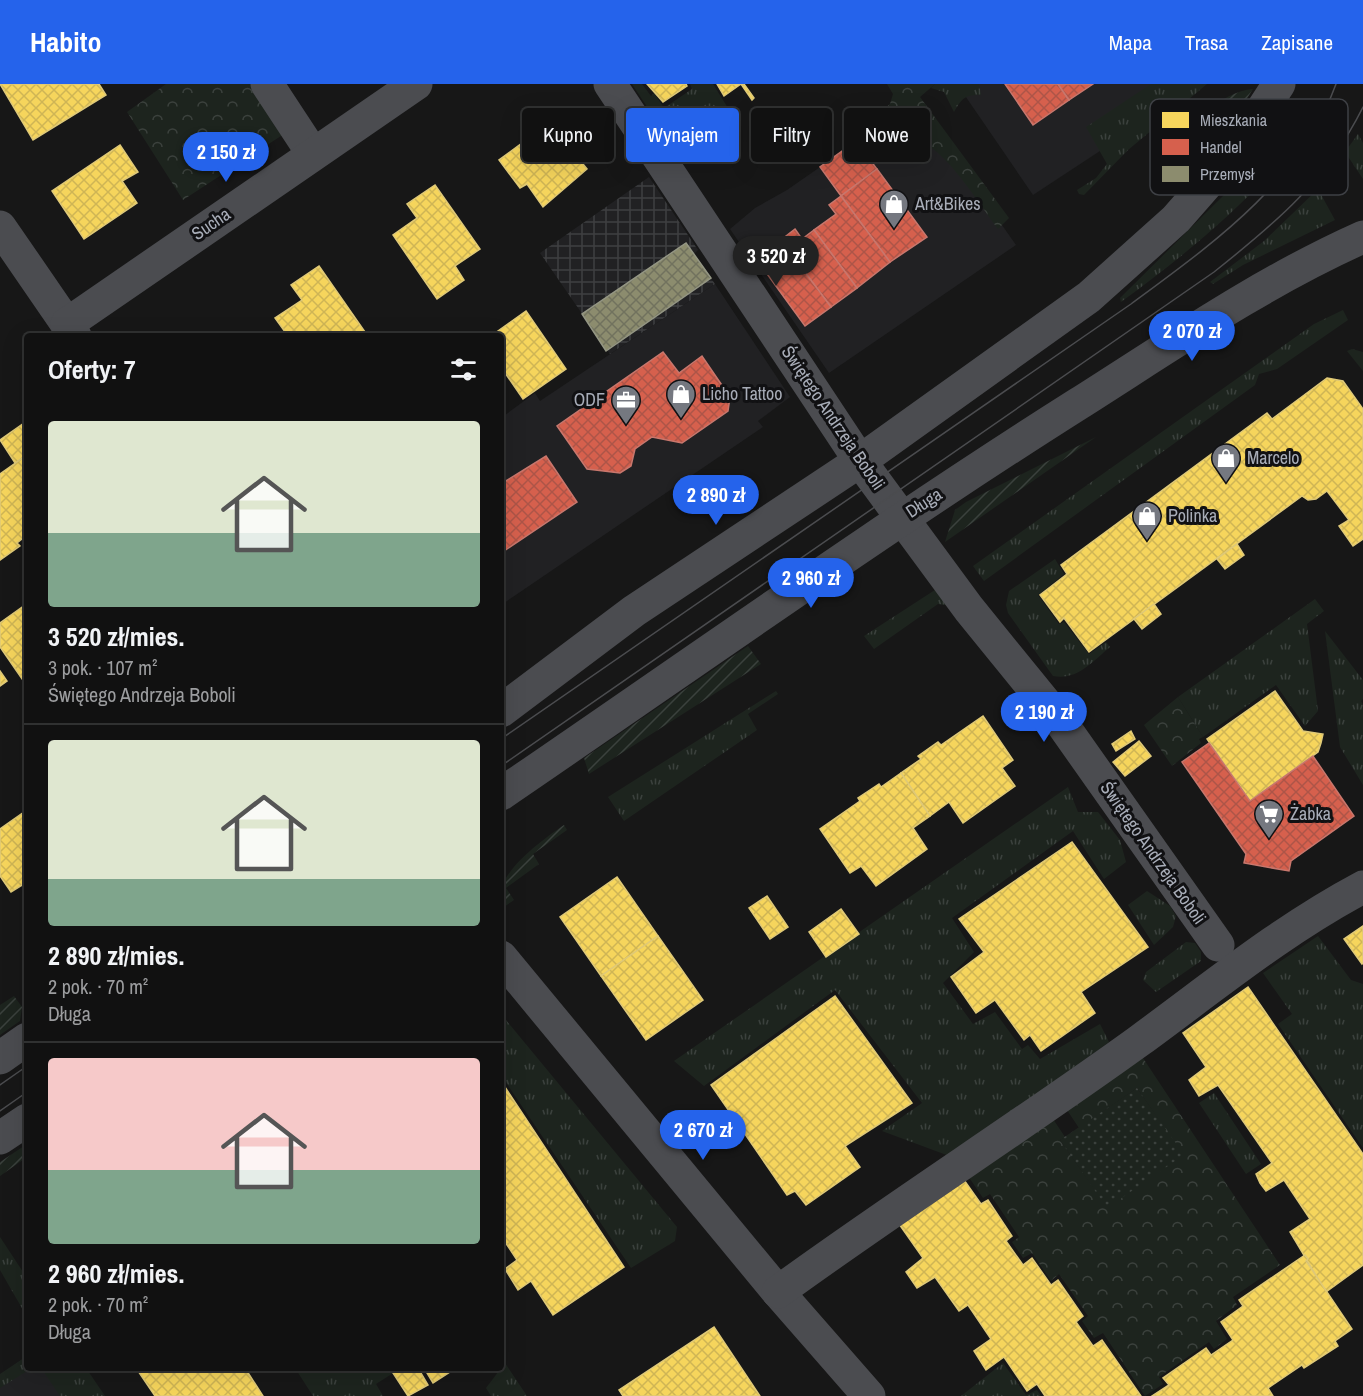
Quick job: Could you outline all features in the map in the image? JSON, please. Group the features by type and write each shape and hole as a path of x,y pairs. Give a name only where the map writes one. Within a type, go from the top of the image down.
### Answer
{"street":[{"path":"267,84 313,154"},
{"name":"Sucha","path":"71,330 313,154 416,84"},
{"name":"Świętego Andrzeja Boboli","path":"610,84 860,461 969,609 1060,721 1218,945"},
{"path":"1269,99 1279,84"},
{"path":"504,709 634,611 860,461 1089,297 1176,219 1197,195"},
{"path":"0,227 71,330"},
{"name":"Długa","path":"504,792 901,517 1253,292 1363,237"},
{"path":"778,1292 1140,1041 1234,968 1314,913 1363,887"},
{"path":"504,961 778,1292 869,1396"},
{"path":"0,1058 24,1041"},
{"path":"0,1138 24,1122"}],"shaded area":[{"path":"957,84 1202,84 1179,99 1150,99 1150,118 1033,195"},
{"path":"915,101 920,108 905,108"},
{"path":"930,122 1016,245 829,373 730,229 755,208 787,190 827,162 832,162 832,159 844,150 844,162 930,162"},
{"path":"649,177 698,250 694,254 715,284 610,354 540,253"},
{"path":"715,284 790,397 758,421 763,427 504,603 504,416 535,393 540,401"},
{"path":"24,1358 24,1371 72,1371 89,1396 0,1396 0,1375"}],"green space":[{"path":"166,84 252,84 284,134 183,200 127,112"},
{"path":"632,84 642,84 651,96 654,93 664,108 648,108"},
{"path":"690,84 713,84 728,108 664,108 692,89"},
{"path":"887,84 935,84 920,97 928,108 885,108 890,104 893,94"},
{"path":"935,84 979,84 981,95 964,98 954,112 944,92 931,88"},
{"path":"1151,84 1207,84 1189,99 1150,99 1150,132 1128,150 1084,195 1079,194 1077,190 1096,178 1107,164 1086,127"},
{"path":"1253,89 1247,99 1224,99 1229,96"},
{"path":"930,111 1009,218 998,229 961,178 930,146"},
{"path":"1358,134 1363,143 1363,179 1348,156 1348,148"},
{"path":"1224,195 1249,195 1211,231 1167,267 1121,302 1120,298"},
{"path":"1312,195 1321,195 1335,220 1243,265 1213,284 1210,282 1264,241"},
{"path":"1343,310 1348,320 1277,369 1259,374 1255,385 984,581 973,566 1314,324"},
{"path":"1352,349 1363,352 1363,371 1347,351"},
{"path":"1096,437 945,542 955,510 966,502"},
{"path":"1055,559 1064,574 1038,595 1059,624 1064,622 1089,654 1106,642 1110,647 1084,669 1062,677 1053,676 1008,613 1006,605 1009,591"},
{"path":"938,588 951,606 938,604 874,649 864,636"},
{"path":"1315,599 1324,611 1307,624 1318,711 1305,726 1276,685 1203,737 1178,697"},
{"path":"1325,631 1363,680 1363,699 1361,701 1363,705 1363,785 1340,747"},
{"path":"748,646 761,664 589,774 584,758"},
{"path":"776,691 778,694 748,714 757,730 624,821 608,797"},
{"path":"1178,697 1203,737 1199,739 1201,743 1172,766 1144,725"},
{"path":"1068,787 1078,812 1098,812 1120,840 1126,862 1104,879 1073,831 952,918 974,952 943,983 973,1024 995,1012 1022,1049 1028,1045 1040,1059 1100,1024 1109,1042 952,1157 882,1131 922,1103 835,990 704,1086 674,1061"},
{"path":"564,825 567,830 533,854 539,864 506,888 514,900 504,907 504,882 509,873 544,839"},
{"path":"1147,891 1170,906 1176,916 1173,927 1154,945 1128,905"},
{"path":"1318,936 1351,980 1363,984 1363,1148 1278,1024 1292,1014 1263,973"},
{"path":"1186,942 1195,943 1201,952 1201,961 1156,992 1143,980 1146,972"},
{"path":"14,996 22,1007 20,1021 0,1035 0,1005"},
{"path":"504,1018 677,1227 675,1241 631,1268 504,1079"},
{"path":"1143,1058 1280,1265 1233,1297 1237,1305 1216,1321 1227,1339 1214,1349 1209,1342 1159,1377 1163,1384 1145,1396 1103,1333 1094,1338 1082,1321 1088,1316 1059,1274 1051,1281 1032,1253 1023,1258 1012,1242 1019,1237 990,1194 983,1198 968,1176 1053,1119 1065,1137 1060,1140 1107,1207 1183,1155 1137,1088 1079,1128 1067,1110"},
{"path":"1137,1088 1184,1155 1107,1208 1060,1140"},
{"path":"1214,1093 1261,1164 1246,1174 1199,1103"},
{"path":"24,1146 24,1159 0,1176 0,1162"},
{"path":"0,1237 24,1273 24,1312 0,1270"},
{"path":"24,1358 24,1371 27,1371 0,1388 0,1374"},
{"path":"1003,1363 1026,1395 1037,1390 1041,1396 961,1396"},
{"path":"504,1364 527,1396 491,1396 486,1388 499,1371 504,1371"},
{"path":"43,1371 88,1371 105,1396 60,1396"},
{"path":"297,1371 396,1371 376,1384 383,1396 313,1396"}],"building: Mieszkania":[{"path":"0,84 99,84 106,95 33,140"},
{"path":"647,84 686,84 687,86 663,102"},
{"path":"717,84 741,84 724,96"},
{"path":"741,84 744,84 754,98 752,100"},
{"path":"522,143 522,162 586,162 583,164 587,169 543,207 527,184 520,188 499,160"},
{"path":"120,145 138,172 122,181 137,203 84,239 52,191"},
{"path":"435,185 480,249 455,266 464,280 437,299 393,235 417,218 407,204"},
{"path":"319,266 365,332 286,333 275,318 302,300 291,285"},
{"path":"526,311 566,369 523,399 504,371 504,333 495,333"},
{"path":"1327,378 1343,381 1363,409 1363,539 1353,546 1339,526 1349,520 1327,491 1316,499 1308,500 1302,496 1089,652 1064,618 1060,622 1040,595 1067,574 1061,565 1267,413 1272,419"},
{"path":"24,423 24,457 15,463 0,440"},
{"path":"24,457 24,537 17,543 20,546 0,560 0,474"},
{"path":"1237,544 1244,555 1225,569 1217,559"},
{"path":"1154,604 1161,614 1142,629 1134,619"},
{"path":"24,606 24,682 0,647 0,623"},
{"path":"0,671 7,681 0,686"},
{"path":"1275,691 1303,731 1323,734 1321,743 1318,752 1250,801 1207,739"},
{"path":"983,716 1013,760 1002,768 1015,786 963,823 949,802 930,816 901,773 921,759 918,756 938,742 941,745"},
{"path":"1131,731 1135,739 1116,751 1112,744"},
{"path":"1139,741 1151,756 1125,776 1113,762"},
{"path":"901,773 930,816 913,828 927,849 876,886 861,866 850,873 820,829 860,801 858,798 879,784 881,787"},
{"path":"24,812 24,884 11,892 0,876 0,829"},
{"path":"1072,842 1148,947 1081,992 1095,1013 1041,1051 1030,1035 1024,1040 995,1000 976,1013 951,977 984,952 959,919"},
{"path":"617,877 658,936 601,976 560,917"},
{"path":"767,896 788,927 770,939 749,908"},
{"path":"841,909 859,934 826,957 809,932"},
{"path":"1363,926 1363,963 1362,964 1344,939"},
{"path":"658,936 703,1000 646,1040 601,976"},
{"path":"1248,987 1363,1154 1363,1265 1326,1292 1290,1232 1310,1219 1284,1180 1266,1191 1260,1183 1256,1174 1272,1163 1218,1085 1199,1096 1189,1080 1206,1067 1183,1033"},
{"path":"835,996 912,1103 845,1146 860,1167 806,1205 795,1191 787,1195 711,1085"},
{"path":"504,1086 624,1267 553,1315 531,1281 518,1290 505,1269 517,1260 504,1240"},
{"path":"964,1180 981,1204 988,1200 1012,1236 1006,1241 1023,1265 1032,1258 1051,1285 1058,1280 1083,1316 1076,1322 1093,1346 1102,1340 1141,1396 1045,1396 1037,1384 1027,1391 1004,1357 986,1370 974,1351 991,1339 968,1305 959,1311 935,1277 917,1288 906,1272 923,1258 899,1224"},
{"path":"1305,1255 1308,1259 1306,1261 1352,1329 1335,1341 1338,1346 1304,1368 1302,1365 1268,1388 1273,1396 1152,1396 1169,1385 1163,1378 1206,1348 1211,1355 1233,1340 1221,1322 1243,1306 1239,1300"},
{"path":"714,1327 760,1396 623,1396 619,1390"},
{"path":"138,1371 247,1371 263,1396 155,1396"},
{"path":"420,1371 428,1385 408,1396 393,1373"},
{"path":"426,1371 450,1371 450,1372 433,1383"}],"building: Handel":[{"path":"1005,84 1058,84 1069,100 1033,125"},
{"path":"1058,84 1093,84 1069,100"},
{"path":"844,150 844,162 872,162 877,169 841,196 820,167 827,162 832,162 832,158"},
{"path":"877,169 927,237 890,262 841,196"},
{"path":"841,196 890,262 857,288 814,230 836,214 829,205"},
{"path":"795,229 802,239 814,230 857,288 831,307 781,240"},
{"path":"781,240 831,307 805,326 762,267 776,257 769,248"},
{"path":"663,352 679,373 702,356 730,397 728,411 682,443 652,437 635,449 631,466 620,473 587,469 557,426"},
{"path":"546,456 577,502 504,551 504,482"},
{"path":"1209,743 1250,801 1313,756 1354,816 1291,861 1289,871 1244,863 1246,854 1182,762"}],"building: Przemysł":[{"path":"686,243 711,278 606,351 582,314"}],"tram line":[{"path":"1329,99 1336,84"},
{"path":"1348,134 1363,107"},
{"path":"504,737 1131,304 1222,234 1264,195"},
{"path":"504,764 1214,272 1259,236 1301,195"},
{"path":"0,1085 24,1068"},
{"path":"0,1111 24,1094"}],"place":[{"name":"Art&Bikes","path":"894,230"},
{"name":"Licho Tattoo","path":"681,420"},
{"name":"ODF","path":"626,426"},
{"name":"Marcelo","path":"1226,484"},
{"name":"Polinka","path":"1147,542"},
{"name":"Żabka","path":"1269,840"}]}
